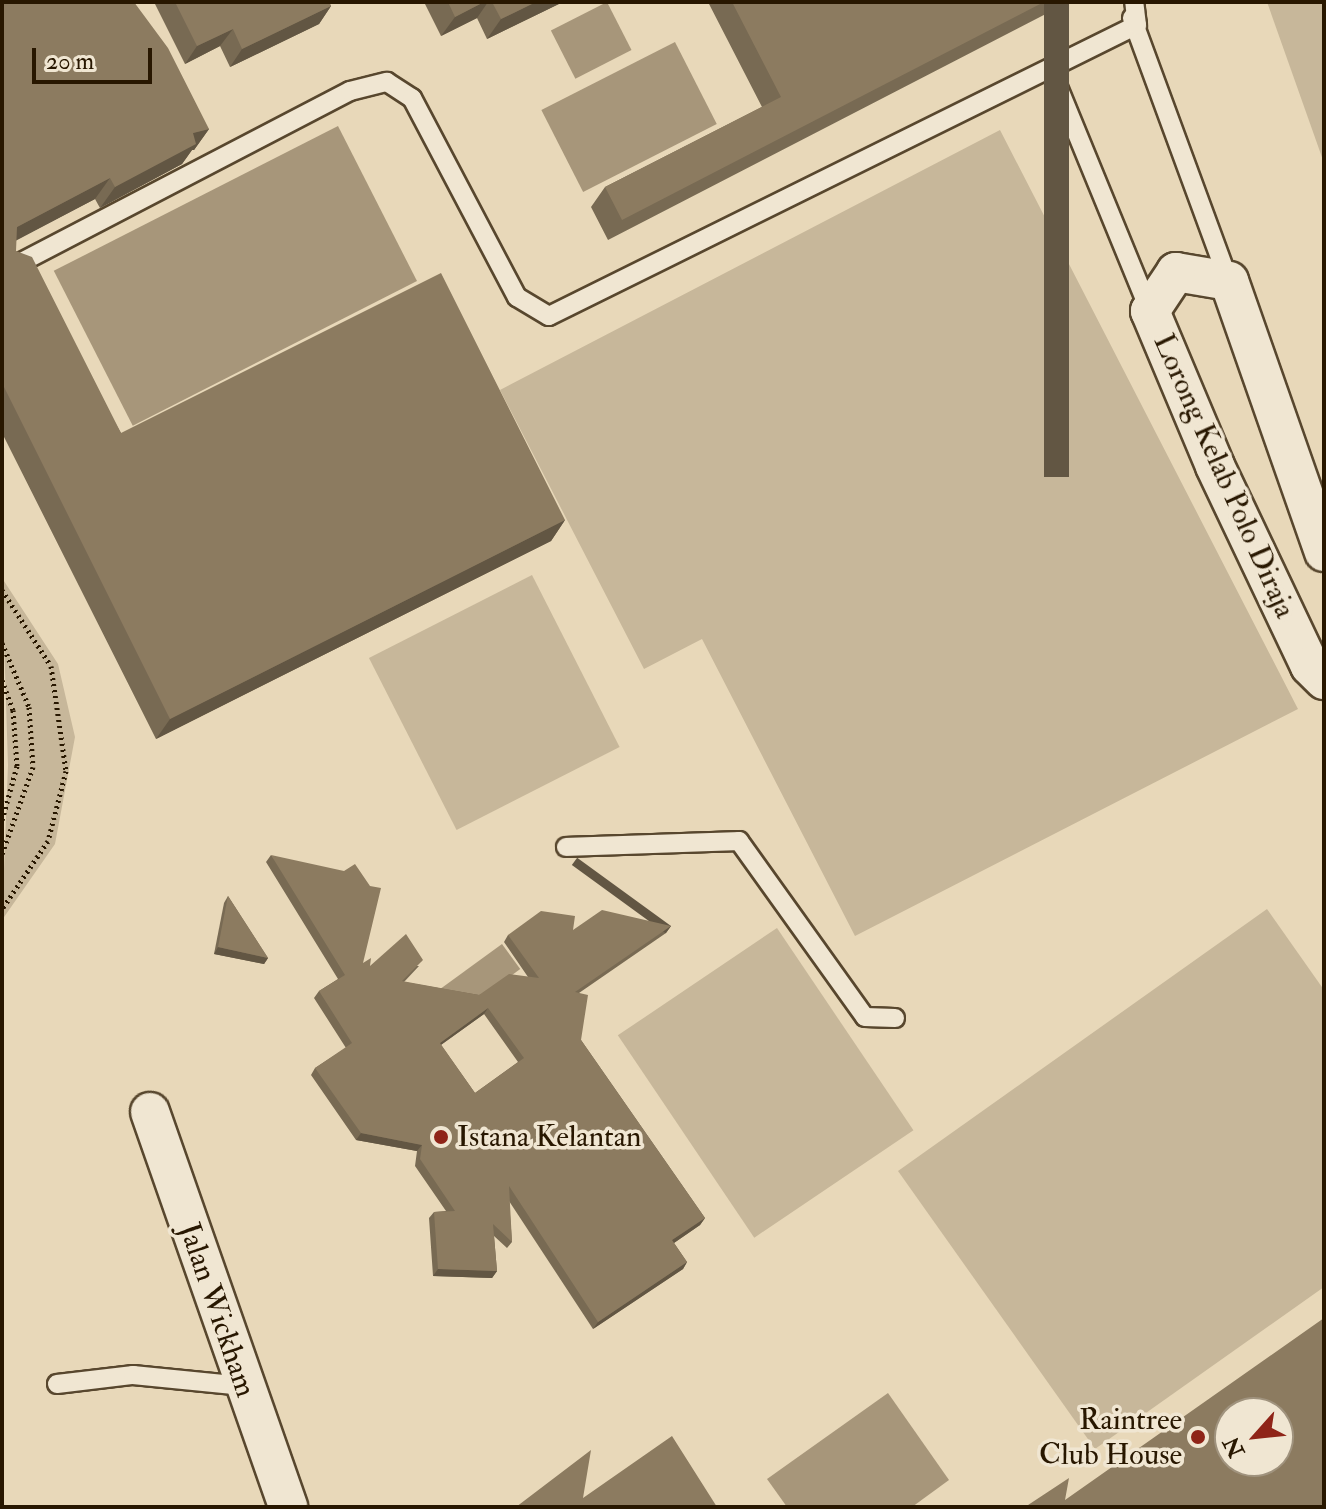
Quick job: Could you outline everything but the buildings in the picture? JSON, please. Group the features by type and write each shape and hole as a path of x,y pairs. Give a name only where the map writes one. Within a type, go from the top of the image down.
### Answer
{"street":[{"path":"1150,311 1176,272 1229,281"},
{"name":"Lorong Kelab Polo Diraja","path":"1229,281 1324,552"},
{"name":"Lorong Kelab Polo Diraja","path":"1150,311 1215,466 1310,666 1324,680"},
{"name":"Jalan Wickham","path":"150,1112 243,1386 288,1507"}],"lane":[{"path":"1122,2 1137,25"},
{"path":"1134,2 1137,25 1229,281"},
{"path":"12,267 350,91 387,82 412,98 517,297 549,316 1137,25"},
{"path":"1051,70 1150,311"},
{"path":"566,847 739,841 865,1017 895,1018"},
{"path":"57,1384 133,1375 243,1386"}],"path":[{"path":"2,590 51,666 66,748 48,841 2,909"},
{"path":"2,643 29,707 33,767 18,827 2,854"},
{"path":"2,680 13,710 17,766 2,820"}],"shaded area":[{"path":"607,2 632,50 575,79 551,31"},
{"path":"1267,2 1324,2 1324,163"},
{"path":"675,42 717,124 583,192 541,110"},
{"path":"338,126 417,281 133,426 54,271"},
{"path":"1000,130 1298,709 855,936 702,639 644,669 500,390"},
{"path":"532,575 620,747 457,830 369,658"},
{"path":"2,578 58,664 75,737 55,844 2,920 8,765"},
{"path":"1267,909 1324,990 1324,1287 1095,1449 898,1171"},
{"path":"777,928 913,1130 754,1238 618,1035"},
{"path":"502,944 520,969 447,1022 429,997"},
{"path":"888,1393 949,1480 912,1507 787,1507 767,1479"}],"place":[{"name":"Istana Kelantan","path":"441,1137"},
{"name":"Raintree Club House","path":"1198,1437"}]}
